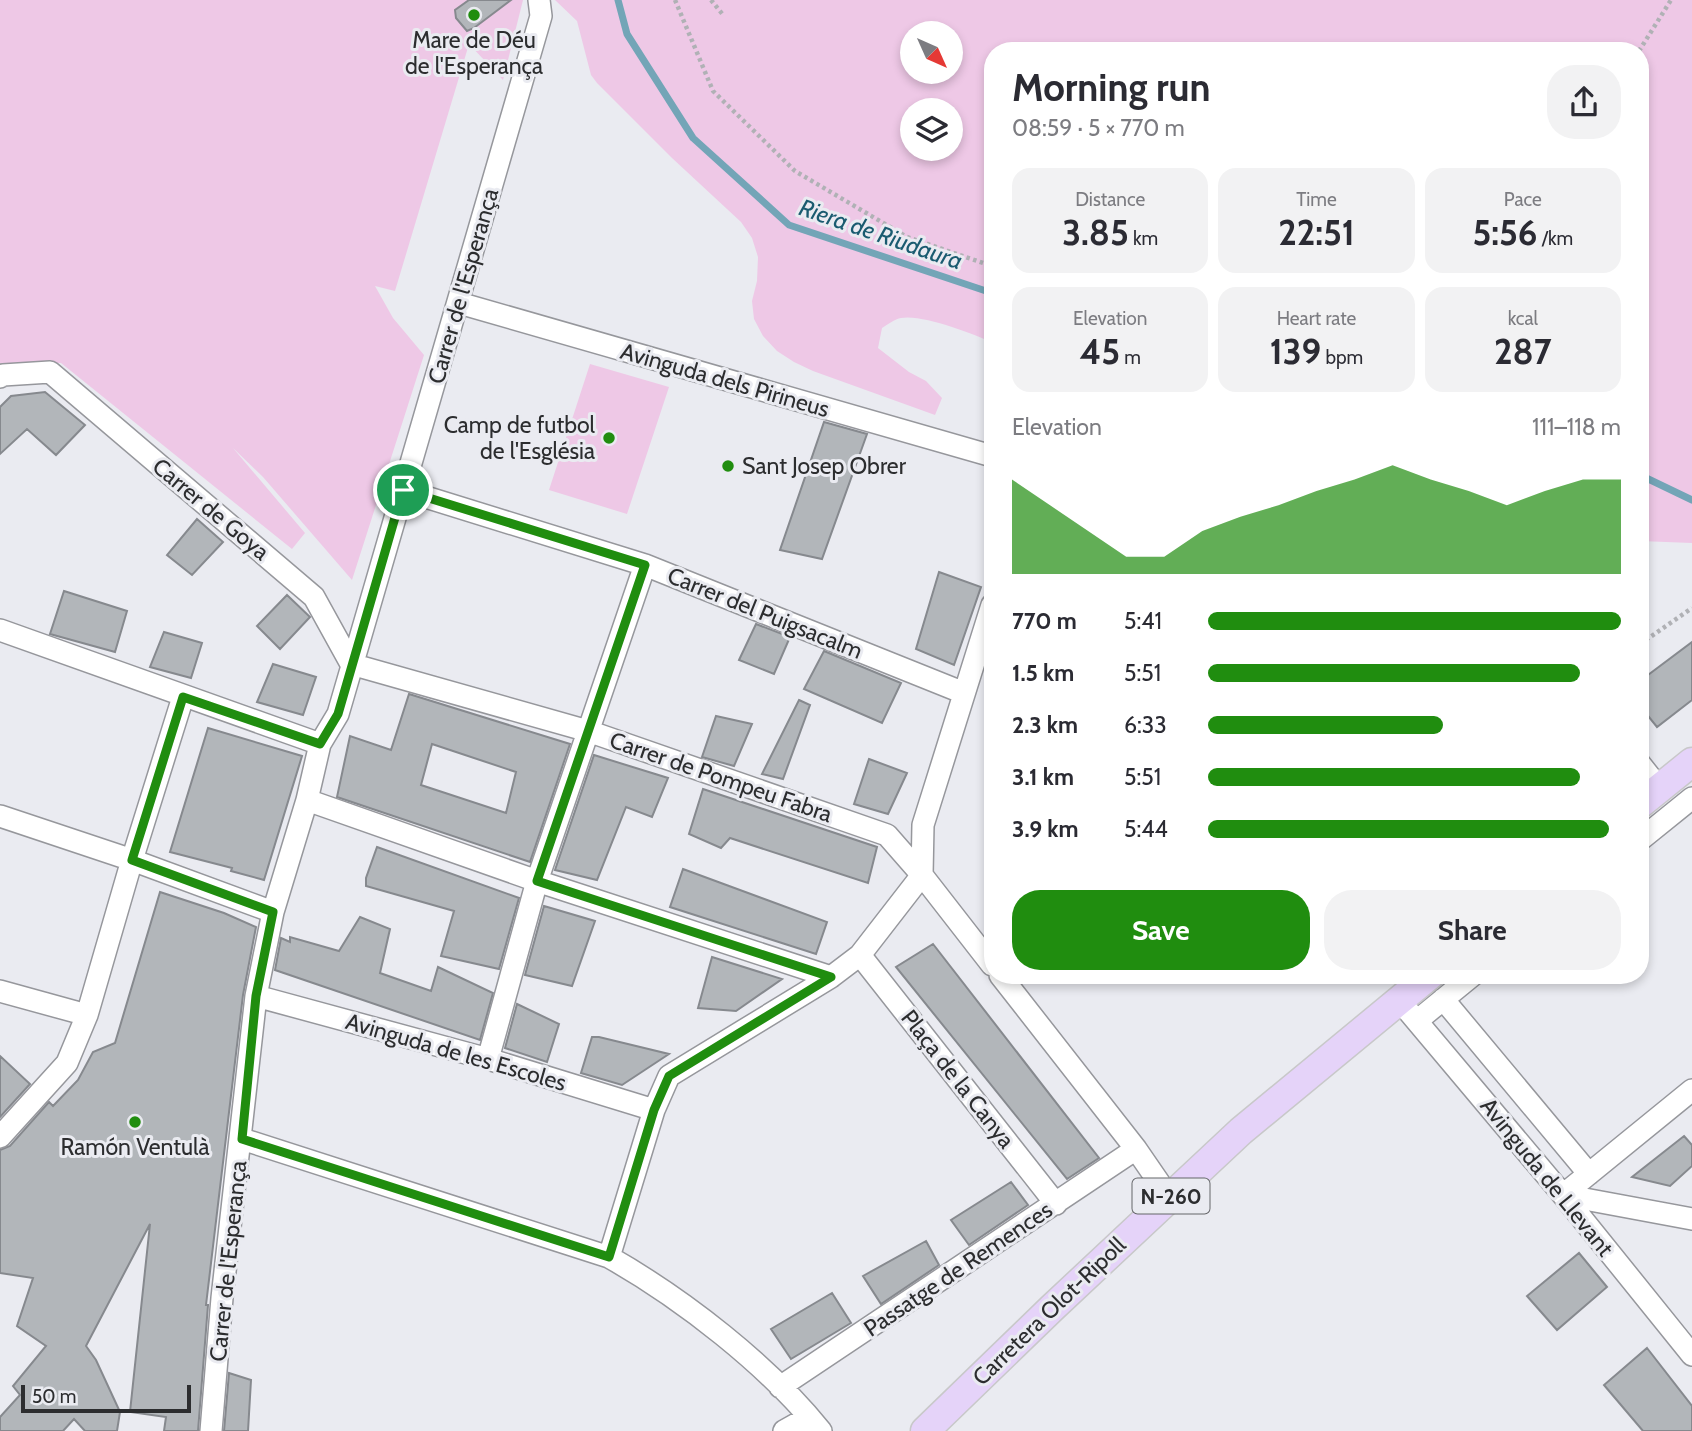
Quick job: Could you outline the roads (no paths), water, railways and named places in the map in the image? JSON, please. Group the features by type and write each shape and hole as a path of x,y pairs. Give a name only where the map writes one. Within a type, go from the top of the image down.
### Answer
{"main road":[{"path":"1650,796 1692,762"},
{"name":"Carretera Olot-Ripoll","path":"925,1431 1169,1197 1241,1132 1437,987"}],"street":[{"name":"Carrer de l'Esperança","path":"211,1431 222,1298 256,996 273,912 307,800 320,744 338,714 458,303 541,16 538,0"},
{"name":"Avinguda dels Pirineus","path":"458,303 984,454"},
{"name":"Carrer de Goya","path":"0,377 50,372 314,597 351,664"},
{"name":"Carrer del Puigsacalm","path":"403,490 645,565 964,693"},
{"path":"488,1059 537,881 645,565"},
{"path":"0,630 320,744"},
{"path":"609,1257 654,1110 669,1076 831,977 860,955 922,875 923,825 984,630"},
{"name":"Carrer de Pompeu Fabra","path":"351,664 588,731 887,835 922,875"},
{"path":"0,1137 66,1063 87,1016 183,697"},
{"path":"1649,833 1692,798"},
{"path":"307,800 537,881 831,977"},
{"path":"0,816 132,860 273,912"},
{"path":"922,875 984,955"},
{"name":"Plaça de la Canya","path":"860,955 1056,1204"},
{"path":"1007,984 1136,1149 1169,1197"},
{"name":"Avinguda de Llevant","path":"1437,987 1589,1174"},
{"path":"0,991 87,1016"},
{"name":"Avinguda de les Escoles","path":"256,996 488,1059 654,1110"},
{"name":"Avinguda de Llevant","path":"1408,1010 1563,1195 1692,1356"},
{"path":"1563,1195 1692,1090"},
{"path":"242,1139 609,1257 637,1273 740,1349 815,1424"},
{"name":"Passatge de Remences","path":"780,1387 1136,1149"},
{"path":"1563,1195 1692,1219"},
{"path":"784,1431 815,1424"}],"waterway":[{"name":"Riera de Riudaura","path":"618,0 627,34 693,138 789,225 984,290"},
{"name":"Riera de Riudaura","path":"1649,479 1692,500"}],"place":[{"name":"Mare de Déu de l'Esperança","path":"474,15"},
{"name":"Camp de futbol de l'Església","path":"609,438"},
{"name":"Sant Josep Obrer","path":"728,466"},
{"name":"Ramón Ventulà","path":"135,1122"}]}
